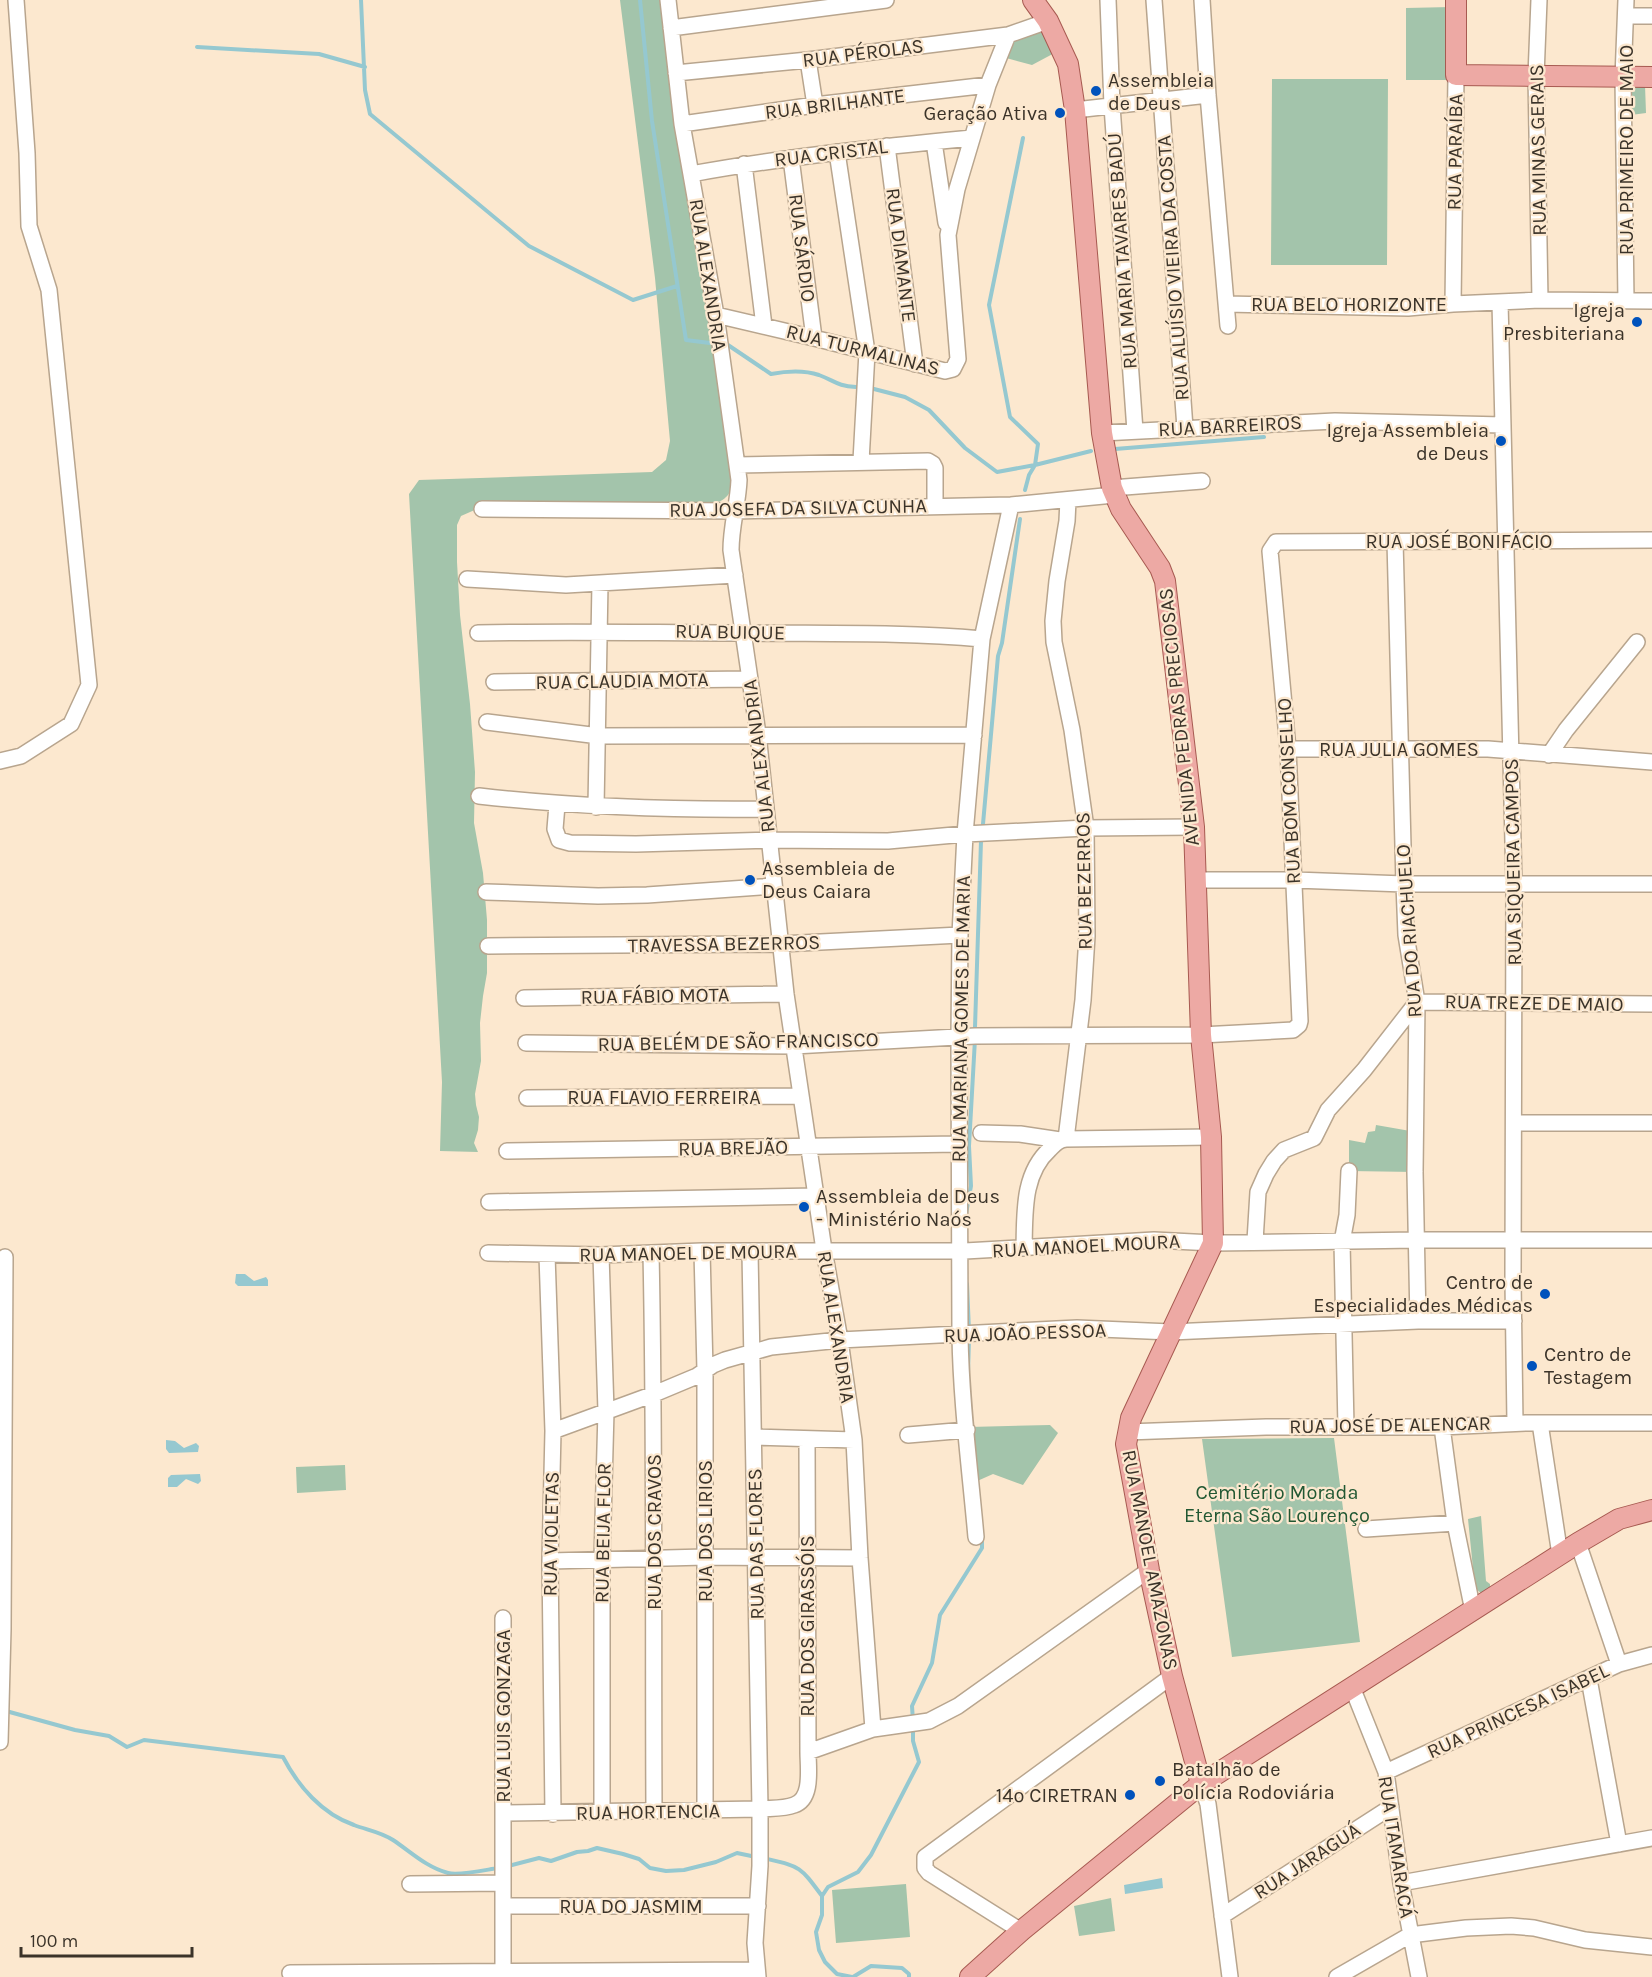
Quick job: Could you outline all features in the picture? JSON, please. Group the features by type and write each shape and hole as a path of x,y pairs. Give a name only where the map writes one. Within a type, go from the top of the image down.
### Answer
{"main road":[{"name":"AVENIDA PEDRAS PRECIOSAS","path":"1036,0 1068,64 1075,110 1102,433 1113,491 1121,509 1160,568 1165,581 1194,827 1201,1035 1211,1137 1213,1243"},
{"name":"RUA PARAÍBA","path":"1456,0 1456,75"},
{"path":"1456,75 1652,77"},
{"name":"RUA MANOEL AMAZONAS","path":"1201,1784 1172,1676 1149,1570 1126,1444 1131,1418 1213,1243"},
{"path":"970,1977 1021,1931 1201,1784 1578,1543 1619,1519 1652,1510"}],"street":[{"path":"0,761 21,756 71,724 89,685 49,290 29,226 27,153 16,0"},
{"name":"RUA ALEXANDRIA","path":"668,0 682,124 716,315 739,480 731,542 758,734 786,994 854,1440 873,1729"},
{"path":"671,28 886,0"},
{"name":"RUA MARIA TAVARES BADÚ","path":"1108,0 1112,106 1135,431"},
{"name":"RUA ALUÍSIO VIEIRA DA COSTA","path":"1154,0 1185,428"},
{"path":"1202,0 1228,326"},
{"name":"RUA MINAS GERAIS","path":"1539,0 1536,76 1540,300"},
{"name":"RUA PRIMEIRO DE MAIO","path":"1626,0 1623,78 1626,301"},
{"path":"1626,16 1652,16"},
{"name":"RUA PÉROLAS","path":"676,73 808,60 1008,35 1048,21"},
{"name":"RUA TURMALINAS","path":"716,315 950,371 957,364 958,359 948,235 957,189 972,138 988,86 1008,35"},
{"path":"808,60 814,105"},
{"name":"RUA PARAÍBA","path":"1453,304 1456,75"},
{"name":"RUA BRILHANTE","path":"682,124 814,105 988,86"},
{"path":"1075,110 1208,95"},
{"name":"RUA CRISTAL","path":"691,174 744,164 837,152 972,138"},
{"path":"934,142 948,235"},
{"name":"RUA DIAMANTE","path":"887,146 915,364"},
{"path":"837,152 867,352 861,461"},
{"name":"RUA SÁRDIO","path":"791,158 814,338"},
{"path":"744,164 764,326"},
{"name":"RUA BELO HORIZONTE","path":"1226,304 1408,308 1540,300 1652,302"},
{"name":"RUA SIQUEIRA CAMPOS","path":"1500,302 1514,884 1515,1423"},
{"name":"RUA BARREIROS","path":"1102,433 1335,421 1503,425"},
{"path":"736,465 861,461 931,462 935,468 935,507"},
{"name":"RUA JOSEFA DA SILVA CUNHA","path":"482,509 735,511 1011,505 1068,500 1113,491 1202,481"},
{"name":"RUA BEZERROS","path":"1063,1139 1079,1034 1087,936 1086,828 1072,730 1054,642 1053,621 1068,500"},
{"name":"RUA MARIANA GOMES DE MARIA","path":"976,1537 961,1387 961,1335 968,1251 959,1144 960,935 965,834 982,639 1011,505"},
{"name":"RUA JOSÉ BONIFÁCIO","path":"1270,550 1276,542 1652,540"},
{"name":"RUA DO RIACHUELO","path":"1395,541 1406,936 1417,1002 1418,1321"},
{"name":"RUA BOM CONSELHO","path":"1270,550 1288,748 1295,880 1300,1021 1293,1030"},
{"path":"467,579 566,585 735,575"},
{"path":"596,807 601,631 600,584"},
{"name":"RUA BUIQUE","path":"478,633 601,631 916,634 982,639"},
{"path":"1549,755 1566,730 1637,642"},
{"name":"RUA CLAUDIA MOTA","path":"494,682 750,679"},
{"path":"487,722 598,736 974,735"},
{"name":"RUA JULIA GOMES","path":"1288,748 1488,749 1652,762"},
{"path":"478,796 596,807 681,810 766,809"},
{"path":"557,805 555,829 559,840 570,843 888,841 965,834 1086,828 1194,827"},
{"path":"1194,880 1295,880 1404,884 1652,884"},
{"path":"486,892 598,896 647,895 774,886"},
{"name":"TRAVESSA BEZERROS","path":"488,946 781,944 960,935"},
{"name":"RUA FÁBIO MOTA","path":"524,998 786,994"},
{"path":"1255,1241 1258,1192 1274,1161 1284,1150 1314,1138 1328,1110 1364,1070 1417,1002"},
{"name":"RUA TREZE DE MAIO","path":"1417,1002 1652,1005"},
{"name":"RUA BELÉM DE SÃO FRANCISCO","path":"526,1043 794,1046 959,1037 1079,1034 1201,1035 1293,1030"},
{"name":"RUA FLAVIO FERREIRA","path":"527,1098 801,1096"},
{"path":"1514,1123 1652,1123"},
{"path":"981,1133 1020,1134 1063,1139 1211,1137"},
{"path":"1024,1248 1028,1183 1034,1168 1045,1153 1063,1139"},
{"name":"RUA BREJÃO","path":"507,1150 959,1144"},
{"path":"1346,1427 1342,1242 1347,1215 1349,1171"},
{"path":"489,1202 816,1196"},
{"name":"RUA MANOEL MOURA","path":"968,1251 1154,1240 1213,1243 1652,1240"},
{"name":"RUA MANOEL DE MOURA","path":"488,1253 601,1255 702,1251 968,1251"},
{"name":"RUA DOS LIRIOS","path":"702,1251 705,1370 705,1811"},
{"name":"RUA DAS FLORES","path":"750,1252 760,1809 758,1906"},
{"name":"RUA DOS CRAVOS","path":"651,1253 654,1394 654,1811"},
{"name":"RUA VIOLETAS","path":"547,1255 553,1431 550,1561 553,1814"},
{"name":"RUA BEIJA FLOR","path":"601,1255 606,1411 602,1559 602,1812"},
{"path":"0,1742 5,1257"},
{"name":"RUA JOÃO PESSOA","path":"553,1431 654,1394 697,1376 725,1360 771,1347 840,1340 1077,1328 1171,1332 1418,1321 1514,1321"},
{"name":"RUA JOSÉ DE ALENCAR","path":"1127,1432 1266,1426 1442,1427 1515,1423 1652,1423"},
{"path":"1540,1423 1560,1555"},
{"path":"1442,1427 1455,1523 1473,1611"},
{"path":"908,1435 967,1430"},
{"path":"754,1437 854,1440"},
{"name":"RUA DOS GIRASSÓIS","path":"794,1806 804,1799 807,1792 807,1440"},
{"path":"1366,1528 1455,1523"},
{"path":"1578,1543 1619,1664"},
{"path":"550,1561 705,1557 860,1558"},
{"path":"808,1752 873,1729 929,1721 958,1706 1149,1570"},
{"name":"RUA LUIS GONZAGA","path":"503,1618 503,1975"},
{"name":"RUA PRINCESA ISABEL","path":"1386,1772 1619,1664 1652,1655"},
{"path":"1021,1931 929,1873 925,1868 925,1857 1172,1676"},
{"path":"1588,1679 1619,1844"},
{"name":"RUA ITAMARACÁ","path":"1352,1687 1386,1772 1401,1883 1419,1977"},
{"path":"1201,1784 1208,1804 1230,1977"},
{"name":"RUA HORTENCIA","path":"503,1813 705,1811 794,1806"},
{"name":"RUA JARAGUÁ","path":"1222,1916 1391,1807"},
{"path":"1401,1883 1652,1838"},
{"path":"410,1884 502,1880"},
{"name":"RUA DO JASMIM","path":"503,1906 758,1906"},
{"path":"290,1973 503,1975 757,1973 755,1942 758,1906"},
{"path":"1337,1977 1410,1935 1466,1928 1511,1926 1534,1928 1585,1940 1652,1947"}],"green space":[{"path":"620,0 662,0 732,475 731,486 727,496 715,504 486,505 461,516 457,525 460,615 475,772 474,823 483,873 487,920 487,973 480,1023 481,1061 475,1094 479,1117 474,1143 478,1152 440,1151 442,1082 409,494 419,480 652,472 666,460 670,441 655,278"},
{"path":"1451,7 1451,80 1406,80 1406,8"},
{"path":"1048,21 1062,49 1032,65 999,56 1008,35"},
{"path":"1272,79 1388,79 1387,265 1271,265"},
{"path":"1631,85 1645,85 1646,113 1631,115"},
{"path":"1376,1125 1416,1132 1415,1172 1349,1171 1349,1140 1365,1143 1368,1132 1375,1131"},
{"path":"1050,1425 1058,1433 1023,1485 993,1474 975,1482 969,1427"},
{"name":"Cemitério Morada Eterna São Lourenço","path":"1334,1438 1360,1642 1232,1657 1202,1439"},
{"path":"345,1465 346,1490 297,1493 296,1467"},
{"path":"1481,1516 1486,1581 1490,1584 1490,1589 1482,1594 1475,1588 1468,1519"},
{"path":"906,1884 910,1937 836,1943 832,1890"},
{"path":"1111,1898 1115,1931 1079,1936 1074,1906"}],"water":[{"path":"236,1274 245,1274 254,1281 266,1277 268,1286 238,1286 235,1283"},
{"path":"166,1440 175,1441 184,1448 196,1443 199,1446 198,1452 169,1453 166,1449"},
{"path":"200,1474 201,1481 198,1484 186,1479 177,1487 168,1487 168,1478 171,1475"},
{"path":"1162,1878 1163,1888 1125,1894 1124,1885"}],"waterway":[{"path":"361,0 365,90 370,114 529,246 633,300 677,286"},
{"path":"640,0 652,121 686,340 710,343"},
{"path":"197,47 319,54 365,67"},
{"path":"1023,138 989,305 1010,417 1038,444 1035,465 1029,475 1025,490"},
{"path":"728,345 771,374 807,372 840,384 856,387"},
{"path":"874,389 905,397 929,410 965,448 997,472 1091,451"},
{"path":"1115,449 1264,437"},
{"path":"983,824 998,656 1002,643 1020,519"},
{"path":"975,1027 981,841"},
{"path":"966,1214 971,1186 969,1146 975,1039"},
{"path":"967,1284 969,1331"},
{"path":"968,1373 969,1338"},
{"path":"913,1721 912,1706 932,1663 940,1615 982,1548 982,1538"},
{"path":"6,1711 75,1730 109,1736 127,1747 144,1740 283,1757 296,1778 321,1806 342,1820 388,1837 433,1867 453,1874 498,1868"},
{"path":"852,1977 837,1974 825,1962 819,1950 816,1932 822,1915 822,1896 828,1887 858,1872 871,1855 919,1762 913,1741 913,1728"},
{"path":"508,1866 539,1858 551,1861 597,1848 639,1859 650,1868 666,1871 684,1870 716,1862 737,1853 756,1857"},
{"path":"763,1858 785,1863 798,1869 822,1896"},
{"path":"853,1977 871,1966 902,1968 909,1974 909,1977"}],"place":[{"name":"Assembleia de Deus","path":"1096,91"},
{"name":"Geração Ativa","path":"1060,113"},
{"name":"Igreja Presbiteriana","path":"1637,322"},
{"name":"Igreja Assembleia de Deus","path":"1501,441"},
{"name":"Assembleia de Deus Caiara","path":"750,880"},
{"name":"Assembleia de Deus - Ministério Naós","path":"804,1207"},
{"name":"Centro de Especialidades Médicas","path":"1545,1294"},
{"name":"Centro de Testagem","path":"1532,1366"},
{"name":"Batalhão de Polícia Rodoviária","path":"1160,1781"},
{"name":"14º CIRETRAN","path":"1130,1795"}]}
